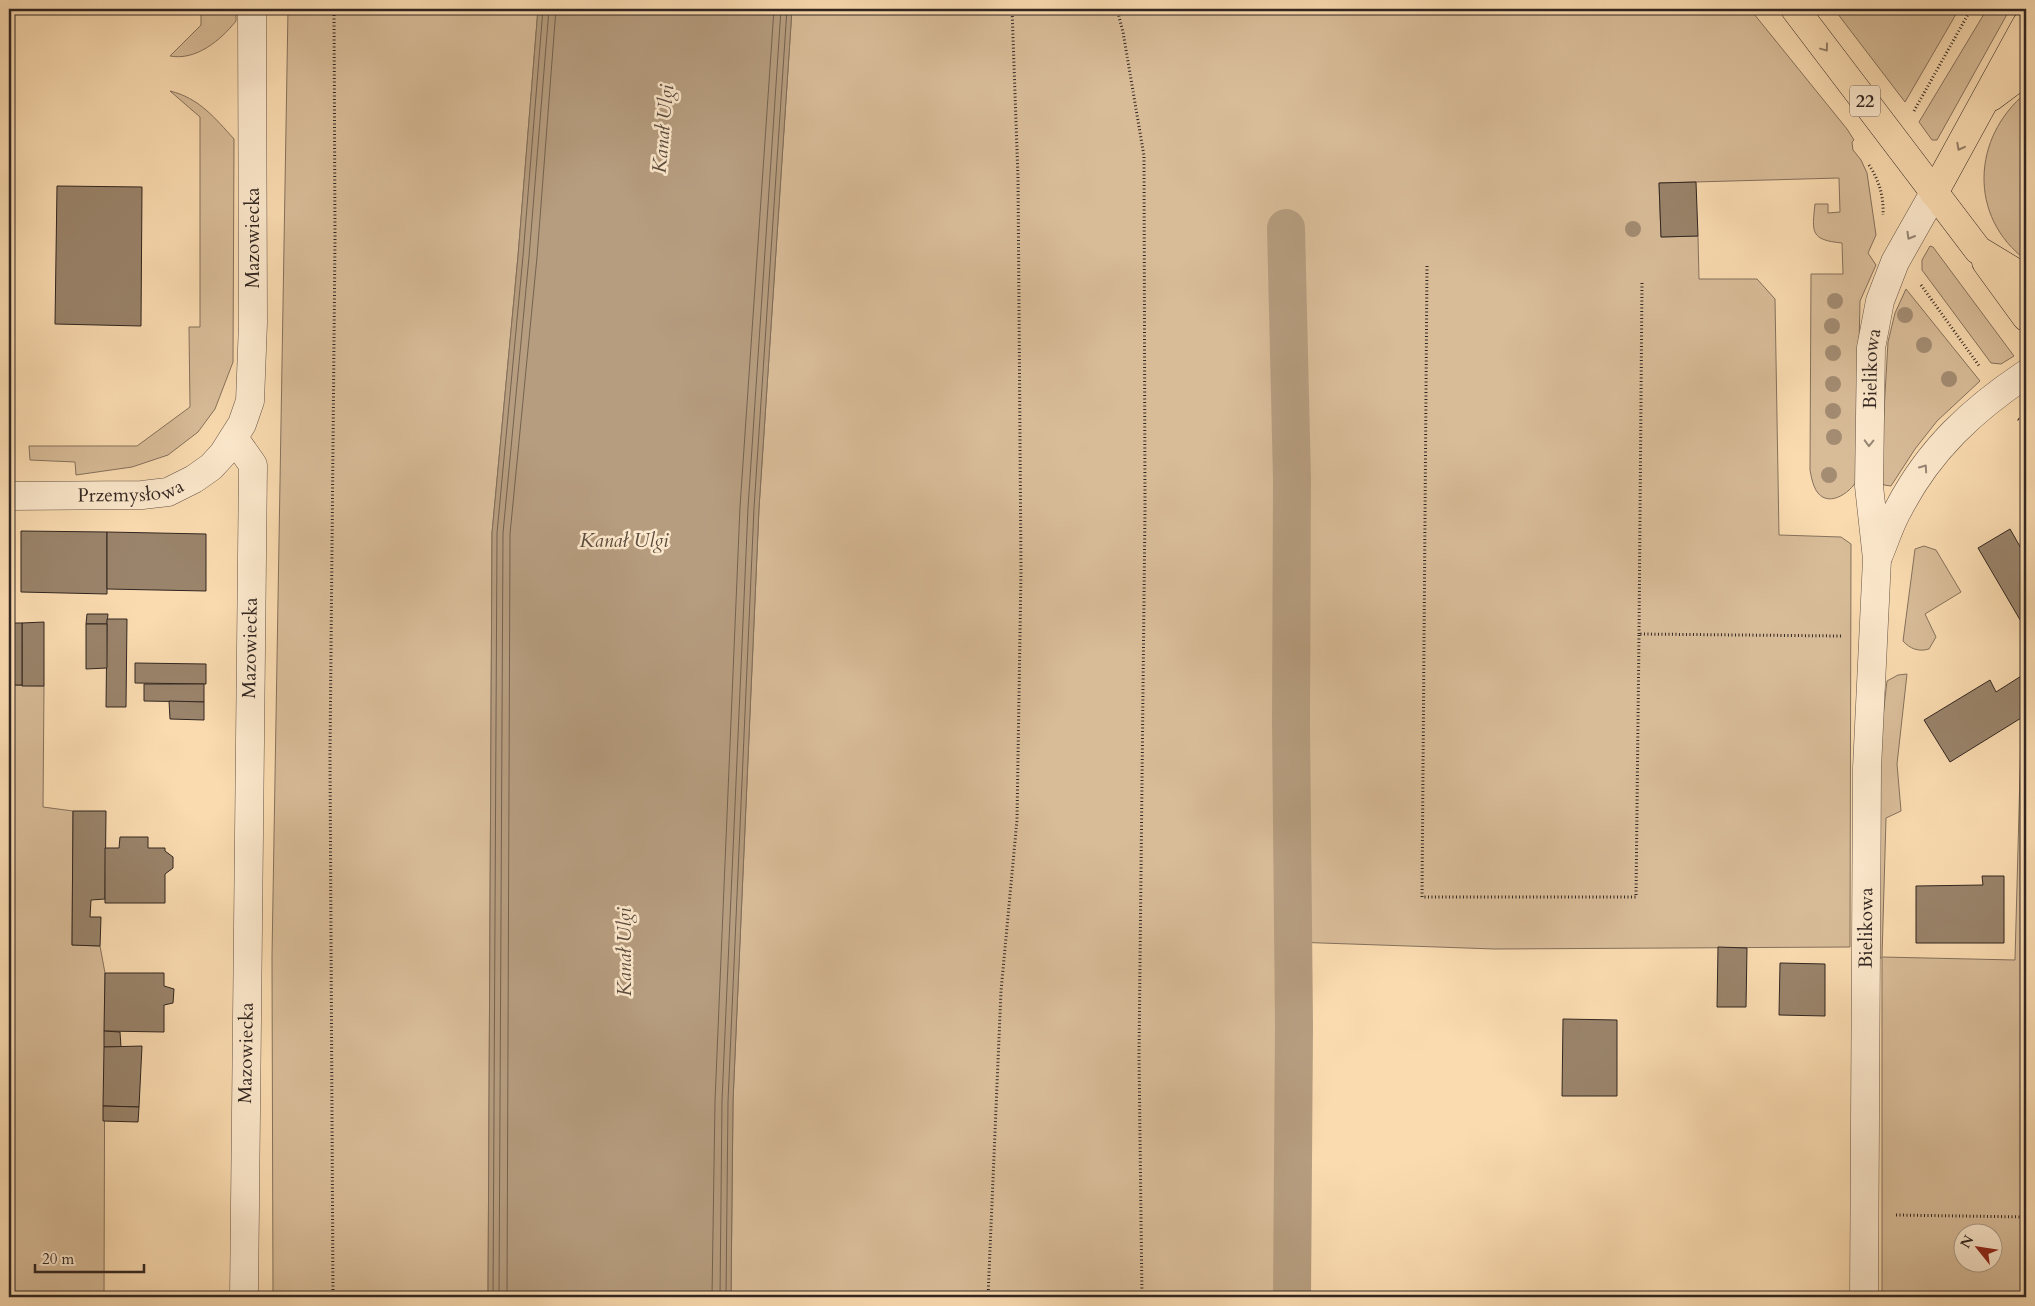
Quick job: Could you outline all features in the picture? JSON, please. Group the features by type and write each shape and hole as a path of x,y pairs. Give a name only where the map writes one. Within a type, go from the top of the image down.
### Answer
{"main road":[{"name":"22","path":"1795,9 1978,250 2026,317"},
{"path":"1934,193 2026,25"},
{"path":"1982,104 2026,70"},
{"name":"22","path":"1978,250 2026,280"}],"street":[{"name":"Mazowiecka","path":"244,1297 253,465 234,438 248,408 252,358 252,9"},
{"name":"Bielikowa","path":"1864,1297 1867,768 1877,559 1869,486 1871,348 1880,301 1896,262 1934,193"},
{"name":"Bielikowa","path":"1877,559 1903,501 1947,439 1974,411 2026,374"},
{"name":"Przemysłowa","path":"9,496 142,495 168,492 185,485 207,470 234,438"}],"path":[{"path":"333,1297 330,755 335,238 334,9"},
{"path":"988,1297 1001,991 1017,820 1021,562 1018,178 1012,9"},
{"path":"1117,9 1123,32 1144,156 1145,508 1139,1055 1142,1297"},
{"path":"1428,266 1422,897 1636,897 1642,283"},
{"path":"1639,634 1854,636 1873,648"},
{"path":"1865,1214 2026,1216"}],"shaded area":[{"path":"201,9 236,9 236,21 207,48 180,57 170,56 201,25"},
{"path":"288,9 538,9 518,256 492,533 488,1297 273,1297 272,956"},
{"path":"792,9 1750,9 1847,129 1854,140 1852,142 1853,150 1861,160 1867,173 1876,235 1868,253 1876,265 1860,301 1856,482 1841,496 1829,499 1818,493 1810,470 1811,274 1843,274 1842,243 1824,240 1819,237 1815,233 1813,221 1815,204 1828,204 1828,213 1840,212 1839,178 1659,183 1661,237 1698,236 1699,279 1757,279 1775,299 1779,535 1841,537 1851,544 1850,947 1495,949 1293,942 1291,1297 731,1297 733,1101 759,508"},
{"path":"1834,9 1959,9 1905,102"},
{"path":"1987,9 2010,9 1937,140 1932,140 1919,122"},
{"path":"170,91 190,98 206,110 234,139 233,362 215,409 198,432 168,455 132,467 76,475 75,462 30,460 29,446 137,446 190,407 189,327 200,327 200,117"},
{"path":"2026,93 2026,260 2007,242 1994,222 1986,200 1984,177 1987,154 1995,132 2008,111"},
{"path":"1930,246 1933,247 2014,356 2001,364 1991,363 1922,270 1922,260"},
{"path":"1906,289 1980,381 1937,421 1915,449 1891,486 1884,485 1880,481 1888,342 1895,313"},
{"path":"1924,546 1936,550 1961,592 1925,614 1936,637 1929,649 1918,650 1903,641 1915,549"},
{"path":"1907,674 1897,764 1901,811 1886,818 1882,957 2015,960 2021,736 2026,733 2026,1297 1882,1297 1882,958 1875,957 1877,768 1887,681 1898,675"},
{"path":"9,685 44,686 43,807 73,811 72,945 100,946 105,973 104,1297 9,1297"}],"water":[{"name":"Kanał Ulgi","path":"538,9 792,9 759,508 733,1101 731,1297 488,1297 492,533 518,256"}],"building":[{"path":"1696,182 1698,236 1661,237 1659,183"},
{"path":"57,186 142,187 141,326 55,324"},
{"path":"2010,529 2026,557 2026,630 1978,548"},
{"path":"9,530 11,530 11,585 9,585"},
{"path":"21,531 107,532 107,594 21,592"},
{"path":"107,532 206,534 206,591 107,589"},
{"path":"87,614 108,614 107,624 86,624"},
{"path":"107,619 127,619 126,707 106,707"},
{"path":"44,622 44,686 22,686 22,623"},
{"path":"9,623 22,623 22,685 9,685"},
{"path":"86,624 107,624 107,668 86,669"},
{"path":"135,663 206,664 206,684 135,683"},
{"path":"2026,673 2026,715 1950,762 1924,720 1990,680 1996,692"},
{"path":"144,684 204,684 204,702 144,701"},
{"path":"169,701 204,702 204,720 170,719"},
{"path":"73,811 106,811 105,899 91,900 90,917 101,917 100,946 72,945"},
{"path":"120,837 148,837 148,848 165,848 165,851 173,857 173,868 165,874 165,903 105,903 105,848 119,848"},
{"path":"1982,876 2004,876 2004,943 1916,943 1916,886 1983,885"},
{"path":"1718,947 1747,948 1746,1007 1717,1007"},
{"path":"1780,963 1825,964 1825,1016 1779,1015"},
{"path":"105,973 164,973 164,986 174,989 173,1003 164,1005 164,1032 104,1031"},
{"path":"1563,1019 1617,1020 1617,1096 1562,1096"},
{"path":"104,1031 120,1032 121,1047 104,1047"},
{"path":"142,1046 139,1107 103,1106 104,1047"},
{"path":"103,1106 139,1107 138,1122 103,1121"}],"waterway":[{"path":"1286,228 1292,479 1291,723 1294,1026 1292,1297"}]}
